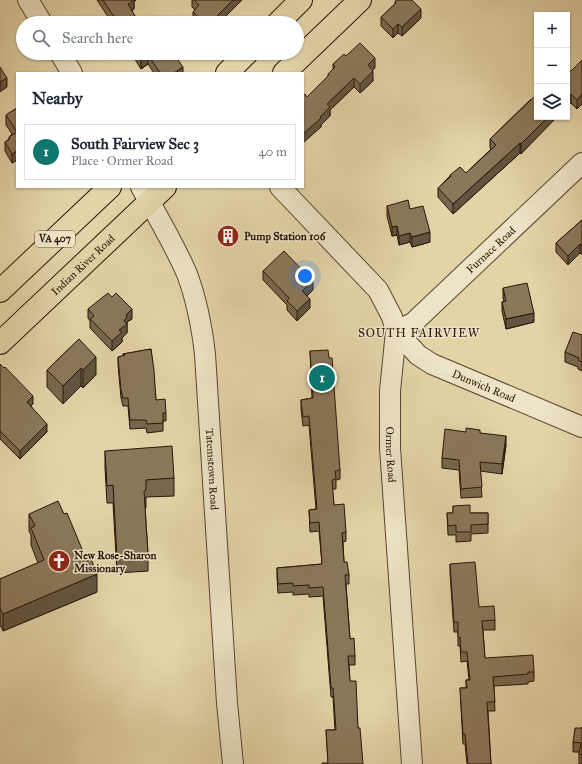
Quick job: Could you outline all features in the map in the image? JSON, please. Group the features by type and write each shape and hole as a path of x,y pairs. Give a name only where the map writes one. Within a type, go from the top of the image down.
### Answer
{"main road":[{"path":"285,16 301,0"},
{"path":"304,54 360,0"},
{"path":"228,72 240,60"},
{"path":"285,72 298,60"},
{"name":"VA 407","path":"0,291 109,188"},
{"name":"Indian River Road","path":"0,343 145,195 162,188"}],"street":[{"path":"28,0 38,16"},
{"path":"64,60 71,72"},
{"name":"Furnace Road","path":"396,331 413,323 582,164"},
{"name":"Ormer Road","path":"281,188 378,290 392,317 396,331 390,391 390,448 412,764"},
{"name":"Tatemstown Road","path":"145,195 179,257 187,275 202,328 206,354 227,703 233,764"},
{"name":"Dunwich Road","path":"396,331 418,355 432,364 582,426"}],"building":[{"path":"103,0 134,0 128,4 135,16 113,16"},
{"path":"194,0 233,0 217,16 197,16 193,12 199,5"},
{"path":"396,0 412,0 421,9 402,27 398,24 393,29 381,17 396,3"},
{"path":"360,43 375,58 368,65 373,71 360,84 354,78 327,104 330,107 320,117 321,118 304,133 304,95 305,94 307,97 329,75 328,74 335,67 333,64 344,54 346,56"},
{"path":"151,60 178,60 183,67 176,72 159,72"},
{"path":"582,60 582,94 577,100 571,94 570,95 570,70 571,71"},
{"path":"0,67 7,78 0,82"},
{"path":"534,97 534,120 545,120 521,144 520,143 453,204 438,188 460,167 466,173 496,145 490,139"},
{"path":"16,109 16,130 6,115"},
{"path":"16,133 16,152 12,154 5,142 10,139 9,137"},
{"path":"408,200 410,209 423,206 430,232 412,237 410,233 399,236 397,226 392,227 387,206"},
{"path":"582,220 582,246 580,244 568,256 556,243"},
{"path":"284,251 313,281 302,291 310,299 297,311 287,301 289,298 263,271"},
{"path":"527,283 534,313 506,319 502,302 506,301 503,288"},
{"path":"108,293 112,297 116,293 132,309 126,315 127,317 124,321 127,324 119,330 122,332 112,341 90,319 94,316 88,309"},
{"path":"573,332 582,335 582,362 578,360 579,358 565,352"},
{"path":"79,339 96,357 83,370 81,368 63,386 47,370"},
{"path":"151,349 156,400 165,399 166,413 163,413 163,423 147,424 146,420 130,420 128,398 123,398 121,390 118,357 125,355 123,354"},
{"path":"328,350 329,358 332,358 340,470 335,471 336,479 332,480 334,505 344,504 346,532 342,533 344,562 347,562 349,575 345,575 350,639 354,638 355,656 348,656 350,681 356,681 358,728 360,728 363,764 322,764 328,763 326,730 336,730 323,587 309,588 309,585 293,586 293,583 278,584 277,568 322,564 319,522 310,523 309,510 317,509 309,416 303,417 301,400 313,398 310,351"},
{"path":"0,364 4,368 5,367 33,396 27,402 47,424 20,451 0,431"},
{"path":"466,428 480,430 480,433 506,436 502,464 480,462 482,487 461,489 459,460 442,458 445,429 466,432"},
{"path":"172,446 174,478 146,480 146,490 144,491 148,554 117,556 113,485 107,486 105,451"},
{"name":"New Rose-Sharon Missionary","path":"58,501 64,514 67,513 87,561 91,559 97,574 3,614 0,608 0,579 44,560 31,528 35,526 29,514"},
{"path":"470,505 470,513 488,513 488,524 471,525 471,532 456,532 456,525 448,526 447,513 453,513 453,506"},
{"path":"475,562 479,607 494,606 495,620 482,621 485,658 533,655 534,672 528,672 528,674 493,677 495,702 487,702 491,764 468,764 465,734 463,734 460,688 467,688 466,680 470,680 467,652 461,652 460,637 458,637 458,622 454,622 450,564"},
{"path":"575,728 582,728 582,755 579,754 581,743 573,742"}],"place":[{"name":"Pump Station 106","path":"228,236"},
{"name":"South Fairview Sec 3","path":"322,378"},
{"name":"New Rose-Sharon Missionary","path":"59,561"}],"district":[{"name":"SOUTH FAIRVIEW","path":"419,333"}]}
